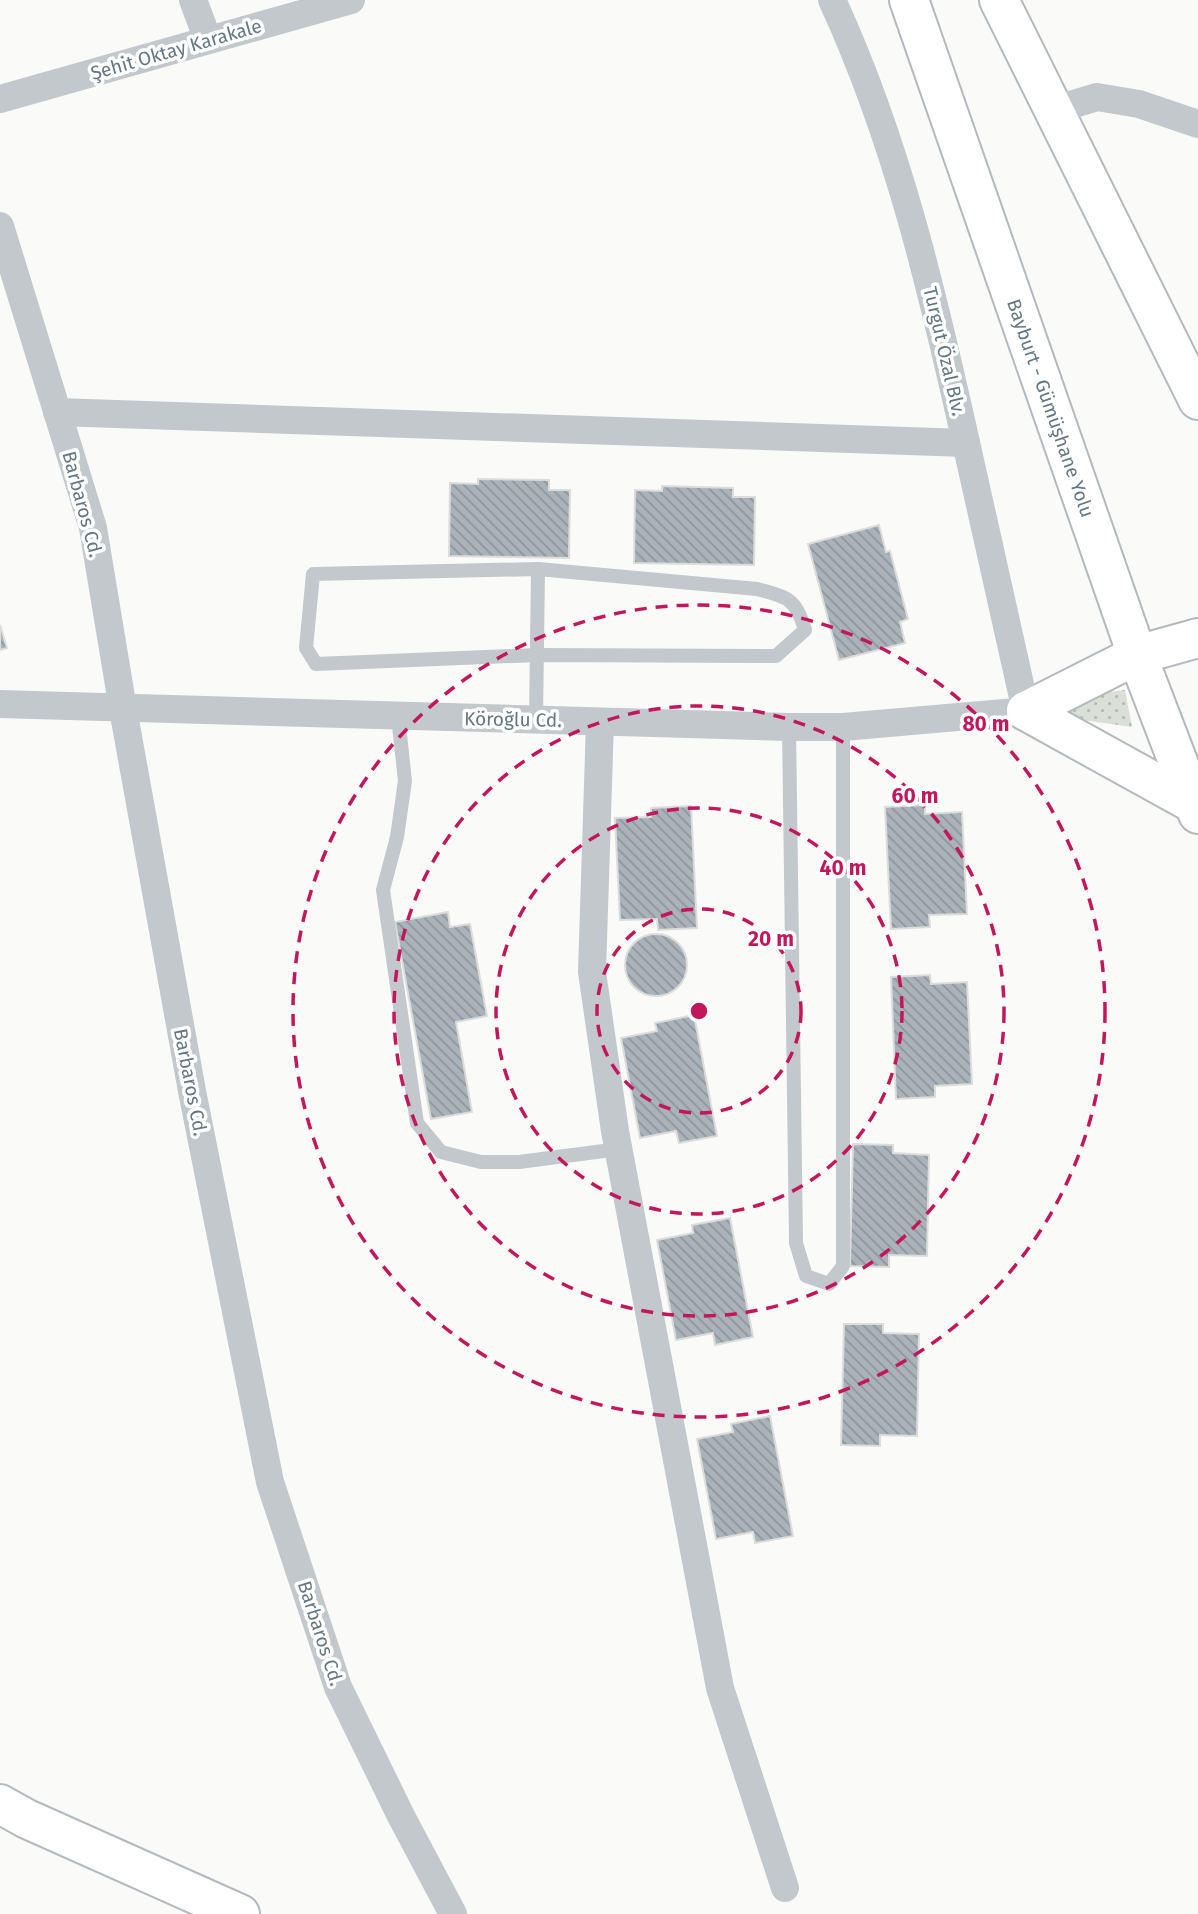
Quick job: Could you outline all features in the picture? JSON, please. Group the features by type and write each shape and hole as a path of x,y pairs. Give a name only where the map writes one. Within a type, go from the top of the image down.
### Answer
{"main road":[{"name":"Bayburt - Gümüşhane Yolu","path":"909,0 1137,655 1197,807"},
{"path":"999,0 1198,400"},
{"path":"1026,711 1137,655 1198,638"},
{"path":"1026,711 1197,807"},
{"path":"0,1804 27,1819 240,1914"}],"street":[{"path":"193,0 208,40"},
{"name":"Şehit Oktay Karakale","path":"0,99 351,0"},
{"name":"Turgut Özal Blv.","path":"832,0 878,110 914,222 959,405 1026,711"},
{"path":"1055,110 1097,97 1139,104 1198,124"},
{"name":"Barbaros Cd.","path":"0,226 93,528 192,1091 270,1482 338,1687 453,1914"},
{"path":"57,412 966,443"},
{"name":"Köroğlu Cd.","path":"0,704 789,727 843,727 1026,711"},
{"path":"600,722 593,972 619,1149 720,1688 785,1888"}],"lane":[{"path":"536,720 538,569"},
{"path":"538,569 757,589 789,598 800,614 805,630 776,656 537,655 316,664 306,648 313,574 538,569"},
{"path":"398,716 405,781 397,837 383,890 417,1123 441,1152 481,1162 519,1162 619,1149"},
{"path":"789,727 796,1243 806,1276 829,1284 843,1266 843,727"}],"shaded area":[{"path":"1125,690 1132,727 1055,716 1055,698"}],"building":[{"path":"478,479 549,480 549,490 570,490 569,558 449,556 450,483 478,484"},
{"path":"662,486 733,488 733,497 755,497 754,565 634,563 635,490 662,491"},
{"path":"879,525 886,552 890,551 908,619 900,622 905,643 839,660 808,544"},
{"path":"0,625 7,648 0,650"},
{"path":"925,805 925,814 962,812 967,914 929,915 930,927 891,929 885,807"},
{"path":"691,806 697,928 658,930 657,919 620,920 615,818 651,817 651,808"},
{"path":"448,912 450,927 470,924 487,1016 456,1022 472,1112 431,1119 395,922"},
{"path":"656,934 668,936 678,943 685,953 685,977 678,987 668,994 656,996 644,994 634,987 627,977 625,965 627,953 634,943 644,936"},
{"path":"930,975 931,984 967,982 972,1084 935,1086 935,1097 896,1099 891,977"},
{"path":"694,1015 717,1136 679,1143 676,1131 640,1138 621,1038 657,1031 655,1023"},
{"path":"853,1144 893,1145 893,1153 929,1155 927,1256 889,1255 889,1267 850,1266"},
{"path":"730,1218 753,1337 715,1345 713,1333 676,1340 657,1240 693,1233 692,1225"},
{"path":"844,1324 883,1324 883,1333 919,1334 917,1436 880,1435 880,1446 841,1445"},
{"path":"770,1416 793,1536 755,1543 753,1532 716,1539 697,1439 733,1432 731,1424"}]}
